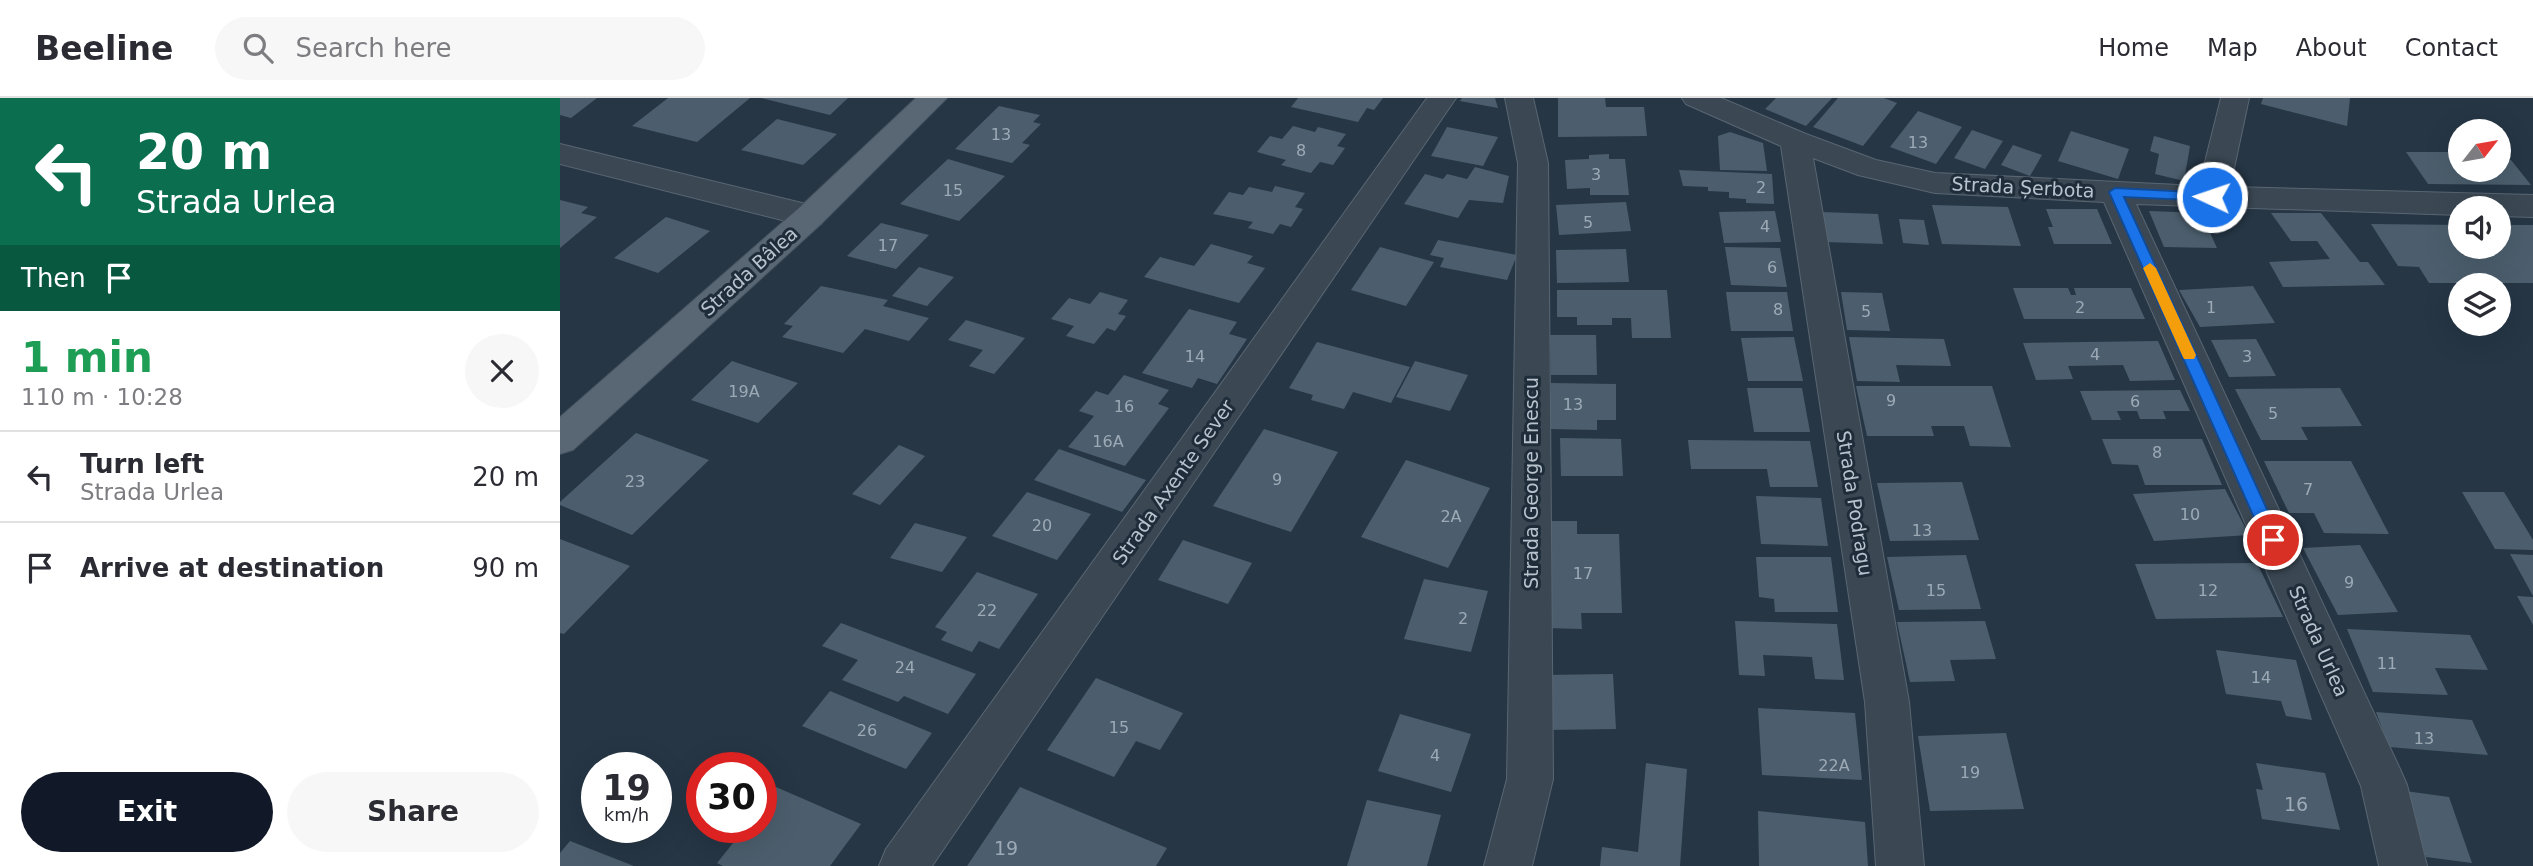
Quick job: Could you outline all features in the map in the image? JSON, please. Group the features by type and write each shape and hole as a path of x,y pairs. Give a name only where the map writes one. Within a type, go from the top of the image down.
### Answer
{"main road":[{"name":"Strada Bâlea","path":"560,439 810,216 933,98"}],"street":[{"name":"Strada Axente Sever","path":"904,866 1442,98"},
{"name":"Strada George Enescu","path":"1508,866 1530,779 1533,163 1519,98"},
{"name":"Strada Șerbota","path":"1696,98 1795,141 1869,168 1935,183 2212,197 2533,206"},
{"path":"2212,197 2235,98"},
{"name":"Strada Podragu","path":"1795,141 1888,702 1900,866"},
{"path":"560,154 810,216"},
{"name":"Strada Urlea","path":"2115,192 2384,785 2403,866"}],"building":[{"path":"560,98 597,98 571,118 560,115"},
{"path":"668,98 750,98 697,142 632,126"},
{"path":"761,98 848,98 830,115"},
{"path":"1298,98 1383,98 1374,110 1367,108 1358,122 1291,107"},
{"path":"1462,98 1495,98 1498,108 1460,101"},
{"path":"1558,98 1605,98 1606,107 1644,107 1647,136 1558,137"},
{"path":"1776,98 1832,98 1806,126 1765,109"},
{"path":"1838,98 1884,98 1897,103 1863,146 1813,127"},
{"path":"2263,98 2350,98 2347,126 2261,104"},
{"path":"999,106 1040,115 1033,122 1041,124 1022,143 1030,145 1012,163 955,149"},
{"path":"1918,111 1962,127 1936,164 1890,147"},
{"path":"777,119 837,134 803,165 741,150"},
{"path":"1293,126 1315,132 1318,127 1346,134 1337,146 1345,148 1333,165 1320,162 1311,173 1281,165 1286,160 1257,152 1270,136 1282,139"},
{"path":"1447,127 1498,137 1483,166 1431,156"},
{"path":"1972,130 2003,141 1985,169 1954,158"},
{"path":"2071,131 2129,149 2118,179 2058,161"},
{"path":"1730,132 1763,143 1767,171 1720,170 1718,136"},
{"path":"2154,136 2190,146 2184,181 2155,174 2159,154 2150,151"},
{"path":"2013,145 2042,155 2030,176 2001,165"},
{"path":"2406,152 2448,152 2448,182 2511,182 2511,160 2531,185 2428,184"},
{"path":"1609,154 1609,159 1625,159 1629,195 1590,195 1590,188 1567,189 1565,160 1589,159 1589,155"},
{"path":"948,159 1005,176 959,221 900,204"},
{"path":"1475,167 1509,176 1503,203 1469,200 1458,218 1404,204 1425,174 1443,179 1447,174 1467,179"},
{"path":"1679,170 1772,174 1774,204 1746,203 1746,199 1729,198 1729,192 1708,191 1708,187 1683,186"},
{"path":"1275,186 1305,193 1295,207 1303,209 1291,227 1280,224 1273,234 1248,228 1253,222 1213,214 1229,192 1243,195 1249,187 1272,192"},
{"path":"560,200 588,207 581,213 597,217 560,248"},
{"path":"1626,202 1631,231 1559,235 1556,205"},
{"path":"1932,205 2008,207 2021,246 1942,244"},
{"path":"2046,209 2097,209 2112,244 2054,244 2048,227 2053,227"},
{"path":"1775,211 1781,242 1724,243 1719,212"},
{"path":"2149,211 2201,213 2217,248 2164,247"},
{"path":"1821,212 1878,214 1883,244 1826,242"},
{"path":"2271,213 2321,213 2360,262 2368,262 2385,285 2283,287 2269,262 2330,259 2317,241 2291,241"},
{"path":"666,217 710,231 658,273 614,258"},
{"path":"1899,219 1924,220 1929,245 1903,243"},
{"path":"881,223 929,235 896,269 847,256"},
{"path":"2371,224 2448,225 2448,259 2511,259 2511,225 2533,225 2533,283 2511,283 2511,273 2448,273 2448,283 2429,283 2419,267 2398,266"},
{"path":"1438,240 1517,255 1507,280 1440,267 1444,258 1430,255"},
{"path":"1211,244 1253,256 1247,263 1265,268 1239,303 1144,277 1160,257 1194,266"},
{"path":"1380,247 1434,262 1406,306 1351,290"},
{"path":"1725,247 1780,248 1787,287 1731,285"},
{"path":"1626,249 1629,282 1557,283 1556,250"},
{"path":"919,267 954,277 927,306 892,296"},
{"path":"821,286 888,300 883,306 929,318 909,341 865,329 843,353 782,337 793,326 784,324"},
{"path":"2253,286 2275,323 2200,327 2179,290"},
{"path":"2013,288 2068,288 2071,295 2076,295 2074,288 2131,288 2145,319 2024,319"},
{"path":"1557,290 1667,290 1671,338 1632,338 1631,318 1612,318 1612,325 1577,325 1577,317 1557,317"},
{"path":"1100,292 1128,300 1118,314 1126,316 1115,331 1107,328 1094,344 1066,336 1074,326 1051,319 1069,298 1090,304"},
{"path":"1726,292 1787,292 1793,331 1731,331"},
{"path":"1841,292 1882,293 1890,331 1847,330"},
{"path":"1189,309 1237,322 1229,334 1247,339 1217,384 1198,378 1192,388 1142,373"},
{"path":"966,320 1025,338 994,374 969,366 983,350 948,340"},
{"path":"1550,335 1596,335 1597,375 1551,375"},
{"path":"1794,337 1803,381 1748,381 1741,338"},
{"path":"1849,337 1944,339 1951,366 1896,365 1900,382 1857,381"},
{"path":"2256,339 2276,376 2229,377 2211,340"},
{"path":"2158,341 2175,380 2130,381 2123,365 2068,366 2073,379 2036,380 2023,343"},
{"path":"1317,342 1410,367 1391,403 1353,392 1344,409 1311,400 1313,395 1289,388"},
{"path":"732,361 798,383 758,423 691,400"},
{"path":"1415,361 1468,375 1450,411 1396,397"},
{"path":"1124,375 1169,390 1158,404 1169,408 1125,466 1068,447 1094,416 1079,411 1096,391 1108,395"},
{"path":"1551,383 1616,384 1616,420 1597,420 1597,430 1550,429"},
{"path":"1856,386 1992,386 2011,447 1970,446 1964,426 1931,426 1934,436 1867,436"},
{"path":"1747,388 1802,388 1810,432 1754,432"},
{"path":"2340,388 2362,426 2301,427 2308,440 2261,440 2235,389"},
{"path":"2180,390 2190,411 2163,411 2166,419 2140,419 2137,411 2117,411 2121,420 2092,420 2080,391"},
{"path":"1264,429 1338,452 1291,532 1213,506"},
{"path":"636,433 709,460 632,535 560,505 560,502"},
{"path":"1560,438 1621,439 1623,476 1561,476"},
{"path":"2102,439 2202,439 2222,485 2145,485 2138,465 2112,464"},
{"path":"1688,440 1810,441 1818,487 1770,487 1767,469 1691,469"},
{"path":"899,445 925,456 880,505 852,494"},
{"path":"1059,449 1146,480 1122,512 1034,480"},
{"path":"1406,460 1490,488 1448,568 1361,537"},
{"path":"2264,461 2351,461 2389,534 2324,533 2314,513 2289,513"},
{"path":"1962,482 1979,540 1890,541 1877,483"},
{"path":"2225,489 2249,535 2154,541 2133,494"},
{"path":"1027,492 1091,514 1057,560 992,536"},
{"path":"2462,492 2504,492 2533,540 2533,550 2495,549"},
{"path":"1756,496 1821,498 1828,546 1761,544"},
{"path":"1546,521 1577,521 1577,534 1619,534 1622,613 1581,613 1582,629 1545,628"},
{"path":"915,523 967,537 942,572 890,558"},
{"path":"560,539 630,566 564,634 560,633"},
{"path":"1183,540 1252,563 1228,604 1158,580"},
{"path":"2360,545 2398,612 2338,615 2303,548"},
{"path":"2510,554 2533,555 2533,596"},
{"path":"1966,555 1981,609 1899,610 1887,557"},
{"path":"1756,557 1831,557 1838,612 1775,612 1774,599 1759,597"},
{"path":"2257,563 2283,617 2156,619 2135,564"},
{"path":"977,572 1038,594 999,649 979,641 972,652 941,640 947,632 935,627"},
{"path":"1424,579 1488,591 1471,652 1404,639"},
{"path":"2517,596 2533,597 2533,625"},
{"path":"1735,621 1837,624 1844,680 1815,679 1812,657 1763,655 1765,676 1739,675"},
{"path":"1985,621 1996,659 1950,660 1955,681 1910,682 1897,622"},
{"path":"841,623 976,674 948,714 904,696 898,702 842,680 858,660 822,646"},
{"path":"2347,629 2470,635 2488,670 2435,668 2448,695 2373,692"},
{"path":"2216,650 2296,660 2312,720 2286,716 2281,701 2226,694"},
{"path":"1613,674 1616,729 1546,730 1545,675"},
{"path":"1096,678 1183,713 1160,750 1136,741 1114,777 1047,750"},
{"path":"830,691 932,733 906,769 802,726"},
{"path":"1758,708 1855,713 1862,780 1762,775"},
{"path":"2376,712 2472,720 2488,755 2389,747"},
{"path":"1400,714 1471,734 1451,792 1378,771"},
{"path":"2006,733 2024,809 1930,811 1918,736"},
{"path":"1646,763 1687,769 1680,866 1600,866 1602,847 1638,852"},
{"path":"2256,763 2325,773 2340,830 2262,819 2256,789 2263,790"},
{"path":"777,787 861,824 830,866 723,866 717,863 733,843 777,843"},
{"path":"1020,787 1167,848 1156,866 967,866"},
{"path":"2405,791 2449,797 2472,863 2426,857"},
{"path":"1367,800 1441,815 1427,866 1347,866"},
{"path":"1758,811 1865,822 1868,866 1759,866"},
{"path":"570,841 634,866 560,866 560,853"}],"slow traffic":[{"path":"2150,268 2189,355"}],"route":[{"path":"2212,197 2115,192 2273,540"}]}
